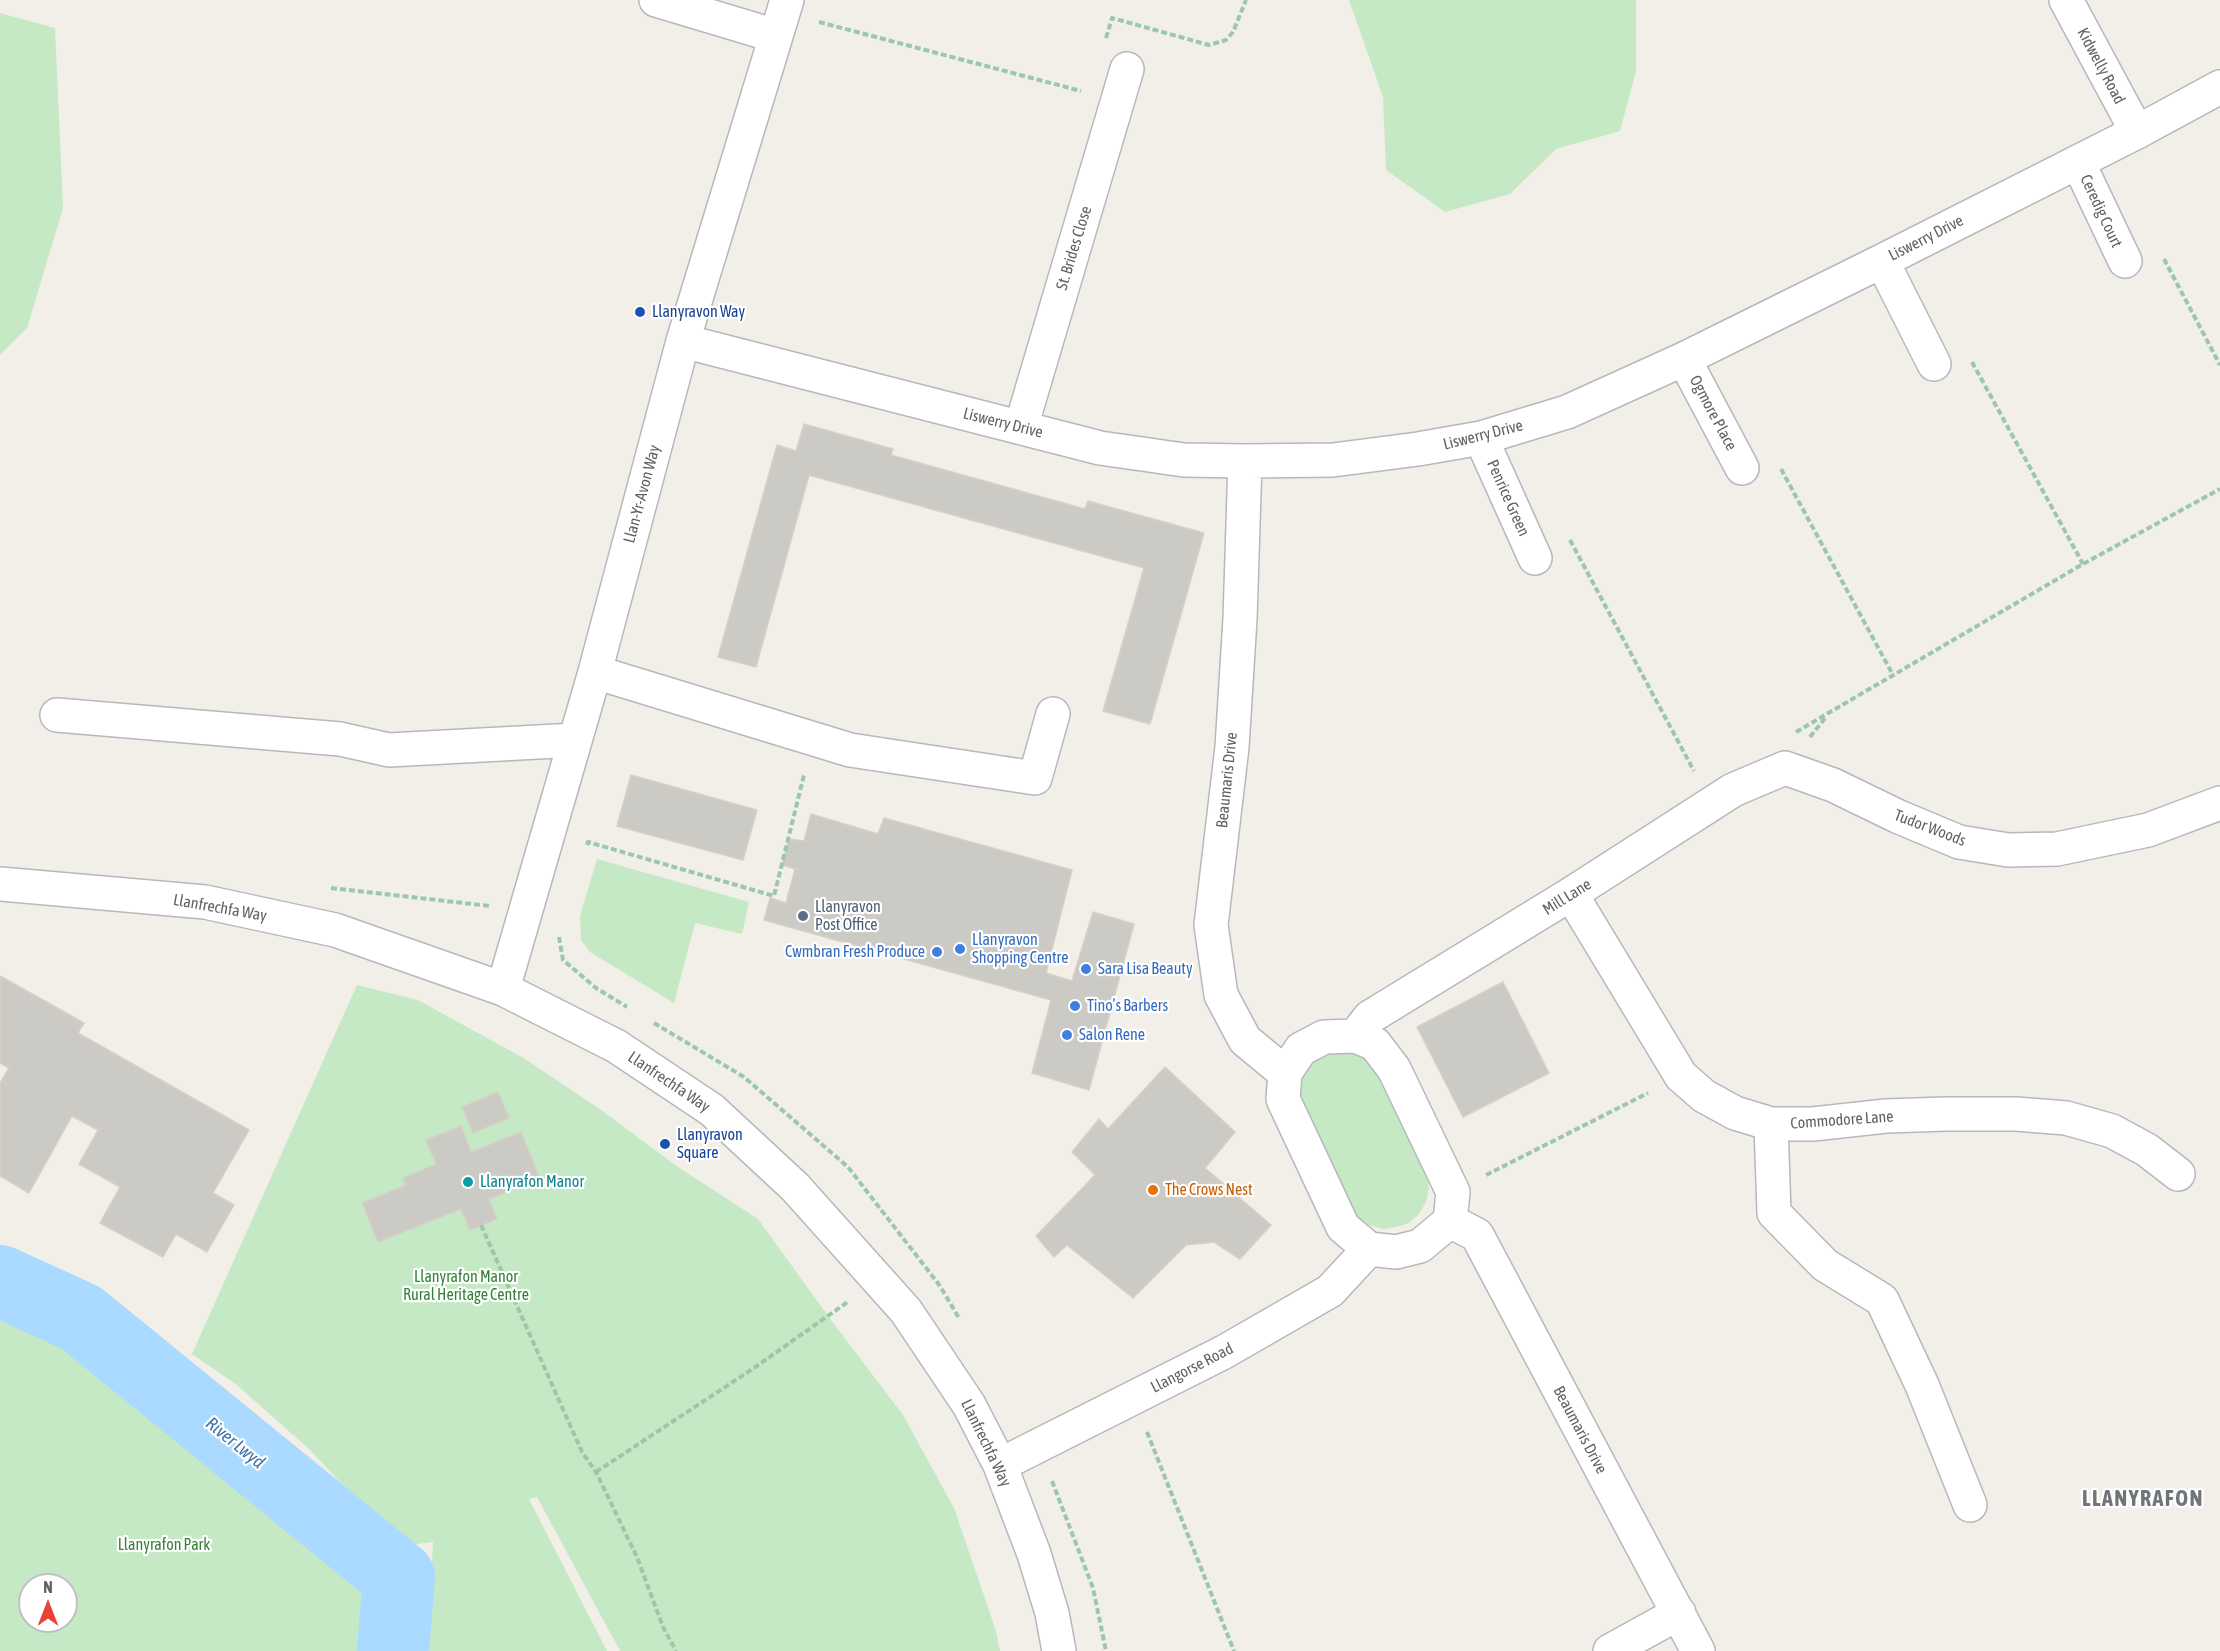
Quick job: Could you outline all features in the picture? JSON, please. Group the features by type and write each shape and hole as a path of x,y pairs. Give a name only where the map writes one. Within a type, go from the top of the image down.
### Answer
{"street":[{"path":"656,0 782,16"},
{"name":"Kidwelly Road","path":"2066,0 2137,132"},
{"name":"Llan-Yr-Avon Way","path":"503,989 595,672 683,341 782,16"},
{"name":"St. Brides Close","path":"1021,427 1126,69"},
{"name":"Liswerry Drive","path":"683,341 1100,448 1184,460 1245,461 1333,460 1418,449 1481,438 1567,412 1684,359 1882,261 2137,132 2220,87"},
{"name":"Ceredig Court","path":"2078,162 2125,261"},
{"path":"1882,261 1934,364"},
{"name":"Ogmore Place","path":"1684,359 1742,468"},
{"name":"Penrice Green","path":"1481,438 1535,558"},
{"name":"Beaumaris Drive","path":"1245,461 1240,619 1232,747 1211,925 1221,994 1245,1040 1285,1073"},
{"path":"595,672 850,750 1035,778 1053,714"},
{"path":"57,715 340,739 389,750 575,740"},
{"name":"Tudor Woods","path":"1785,768 1833,785 1899,817 1959,842 2008,850 2057,849 2148,830 2220,803"},
{"name":"Mill Lane","path":"1355,1036 1370,1017 1572,894 1732,790 1785,768"},
{"name":"Llanfrechfa Way","path":"0,884 216,904 335,930 503,989 616,1046 712,1110 795,1186 879,1280 906,1311 969,1405 1000,1465 1034,1554 1052,1613 1059,1651"},
{"name":"Commodore Lane","path":"1572,894 1681,1076 1704,1096 1736,1113 1771,1124 1813,1124 1886,1116 1946,1114 2016,1114 2066,1118 2112,1131 2147,1150 2178,1174"},
{"path":"1355,1036 1375,1044 1394,1070 1452,1206 1420,1246 1396,1252 1369,1249 1343,1227 1283,1099 1285,1073 1300,1049 1324,1037 1355,1036"},
{"path":"1771,1124 1774,1213 1825,1266 1882,1300 1922,1384 1970,1505"},
{"name":"Beaumaris Drive","path":"1452,1206 1477,1235 1698,1651"},
{"name":"Llangorse Road","path":"1000,1465 1224,1352 1330,1291 1369,1249"},
{"path":"1610,1651 1679,1613"}],"path":[{"path":"1106,39 1112,18 1209,45 1226,40 1233,32 1246,0"},
{"path":"782,16 1085,92"},
{"path":"2125,261 2157,247 2220,365"},
{"path":"1934,364 1966,350 2083,564"},
{"path":"1742,468 1770,450 1893,675"},
{"path":"1790,736 2083,564 2220,489"},
{"path":"1535,558 1571,540 1697,777"},
{"path":"584,852 588,842 774,896 813,739"},
{"path":"1452,1206 1681,1076"},
{"path":"481,1225 582,1452 596,1472 637,1557 663,1627 676,1651"},
{"path":"596,1472 754,1368 879,1280"},
{"path":"1133,1398 1234,1651"}],"green space":[{"path":"1349,0 1636,0 1636,71 1620,131 1556,149 1510,194 1445,212 1386,170 1383,97"},
{"path":"0,13 55,28 63,208 27,328 0,355"},
{"path":"597,859 749,902 742,934 695,923 674,1003 590,952 581,940 580,916"},
{"name":"Llanyrafon Manor Rural Heritage Centre","path":"357,985 418,1000 525,1059 604,1112 675,1165 758,1219 903,1415 954,1508 996,1631 1000,1651 620,1651 537,1497 529,1499 607,1651 427,1651 433,1542 400,1546 310,1450 237,1385 192,1354"},
{"path":"1339,1044 1375,1062 1427,1175 1429,1189 1426,1202 1419,1214 1409,1223 1383,1229 1369,1225 1358,1217 1350,1207 1299,1092 1299,1078 1304,1065"},
{"name":"Llanyrafon Park","path":"0,1297 64,1325 372,1579 365,1651 0,1651"}],"building":[{"path":"804,424 893,449 891,455 1085,509 1088,501 1204,533 1150,724 1103,711 1144,568 809,475 756,667 718,657 777,445 796,451"},
{"path":"631,775 757,810 743,860 617,826"},
{"name":"Llanyravon Shopping Centre","path":"811,814 878,834 884,818 1072,870 1046,973 1072,981 1093,912 1134,924 1089,1090 1032,1073 1051,1000 764,920 770,898 786,903 795,869 782,865 789,839 804,841"},
{"path":"0,976 84,1023 78,1033 249,1130 213,1193 234,1205 207,1252 176,1234 163,1257 100,1223 120,1187 79,1164 98,1130 72,1116 29,1193 0,1176 0,1083 9,1068 0,1063"},
{"path":"1503,982 1549,1073 1463,1117 1417,1027"},
{"path":"1165,1067 1235,1132 1205,1168 1271,1225 1240,1259 1214,1242 1186,1245 1133,1298 1067,1245 1054,1257 1036,1236 1095,1175 1072,1152 1099,1119 1108,1129"},
{"path":"498,1092 509,1118 473,1133 462,1107"},
{"name":"Llanyrafon Manor","path":"461,1126 471,1152 521,1132 540,1179 489,1199 497,1219 470,1230 461,1209 378,1242 362,1203 406,1185 403,1178 436,1164 426,1140"}],"waterway":[{"name":"River Lwyd","path":"0,1281 81,1318 399,1577 393,1651"}],"place":[{"name":"Llanyravon Way","path":"640,312"},
{"name":"Llanyravon Post Office","path":"803,916"},
{"name":"Llanyravon Shopping Centre","path":"960,949"},
{"name":"Cwmbran Fresh Produce","path":"937,952"},
{"name":"Sara Lisa Beauty","path":"1086,969"},
{"name":"Tino’s Barbers","path":"1075,1006"},
{"name":"Salon Rene","path":"1067,1035"},
{"name":"Llanyravon Square","path":"665,1144"},
{"name":"Llanyrafon Manor","path":"468,1182"},
{"name":"The Crows Nest","path":"1153,1190"}],"district":[{"name":"LLANYRAFON","path":"2143,1499"}]}
